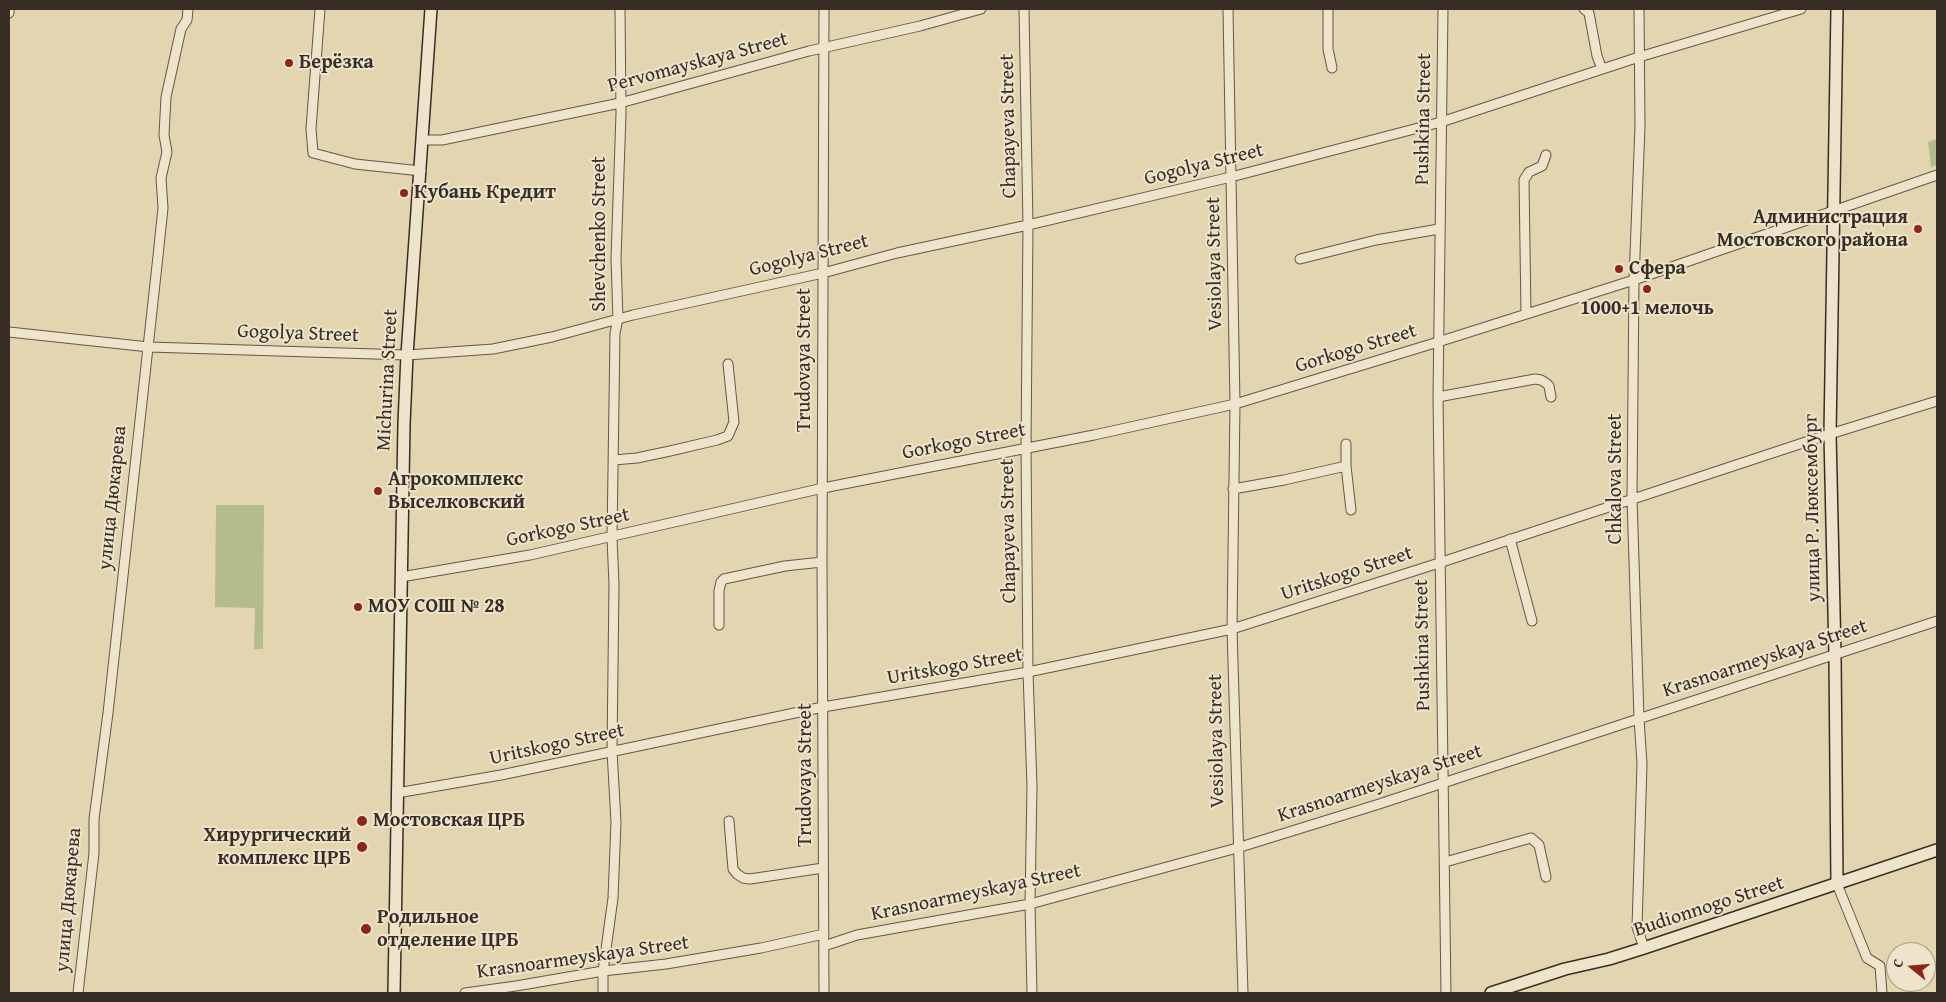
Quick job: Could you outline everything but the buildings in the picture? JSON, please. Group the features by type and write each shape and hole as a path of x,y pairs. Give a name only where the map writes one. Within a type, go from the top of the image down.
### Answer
{"street":[{"name":"улица Дюкарева","path":"78,993 94,853 96,810 163,208 161,178 167,152 164,135 166,97 181,29 187,20 188,9"},
{"path":"320,9 310,128 313,153 355,164 420,171"},
{"name":"Michurina Street","path":"394,993 407,355 431,9"},
{"name":"Shevchenko Street","path":"602,993 613,898 616,822 612,751 614,584 612,538 615,333 618,319 616,258 620,9"},
{"name":"Trudovaya Street","path":"824,9 822,562 824,993"},
{"name":"Pervomayskaya Street","path":"423,140 442,140 620,102 980,9"},
{"name":"Chapayeva Street","path":"1024,9 1028,225 1026,447 1028,672 1032,786 1030,904 1032,993"},
{"name":"Vesiolaya Street","path":"1228,9 1235,404 1232,629 1237,848 1243,993"},
{"path":"1328,9 1328,49 1332,68"},
{"name":"Pushkina Street","path":"1443,9 1438,397 1446,993"},
{"path":"1584,9 1589,13 1597,56 1602,69"},
{"name":"Chkalova Street","path":"1639,9 1640,126 1634,280 1632,498 1638,718 1642,764 1637,927 1644,948"},
{"name":"Gogolya Street","path":"9,332 149,347 407,355 493,349 823,273 897,253 1028,225 1231,177 1441,122 1639,57 1802,9"},
{"name":"улица Р. Люксембург","path":"1837,9 1830,434 1835,656 1837,884 1867,958 1880,966 1882,993"},
{"path":"1526,314 1524,180 1529,172 1542,166 1546,155"},
{"name":"Gorkogo Street","path":"401,577 530,555 612,538 823,488 1094,435 1235,404 1634,280 1937,175"},
{"path":"1300,258 1376,240 1440,229"},
{"path":"614,460 654,454 728,436 734,422 728,364"},
{"path":"1438,397 1535,379 1541,380 1549,386 1551,397"},
{"name":"Uritskogo Street","path":"397,793 501,775 823,707 1028,672 1232,629 1439,563 1632,498 1937,401"},
{"path":"1346,444 1346,466 1351,510"},
{"path":"1233,489 1346,466"},
{"path":"1510,539 1532,620"},
{"path":"719,625 719,591 721,582 724,579 785,566 822,562"},
{"name":"Krasnoarmeyskaya Street","path":"824,946 857,935 1030,904 1237,848 1835,656 1937,621"},
{"name":"Trudovaya Street","path":"729,821 733,869 744,878 750,879 823,868"},
{"path":"1444,862 1531,838 1539,845 1546,877"},
{"name":"Budionnogo Street","path":"1491,993 1565,969 1609,959 1644,948 1937,850"},
{"name":"Krasnoarmeyskaya Street","path":"465,993 604,970 676,963 761,948 824,934"}],"green space":[{"path":"1937,139 1937,165 1931,167 1928,142"},
{"path":"216,505 264,505 263,649 254,649 255,608 215,607"}],"place":[{"name":"Берёзка","path":"289,63"},
{"name":"Кубань Кредит","path":"404,193"},
{"name":"Администрация Мостовского района","path":"1918,229"},
{"name":"Сфера","path":"1619,269"},
{"name":"1000+1 мелочь","path":"1647,289"},
{"name":"Агрокомплекс Выселковский","path":"378,491"},
{"name":"МОУ СОШ № 28","path":"358,607"},
{"name":"Мостовская ЦРБ","path":"362,821"},
{"name":"Хирургический комплекс ЦРБ","path":"362,847"},
{"name":"Родильное отделение ЦРБ","path":"366,929"}]}
